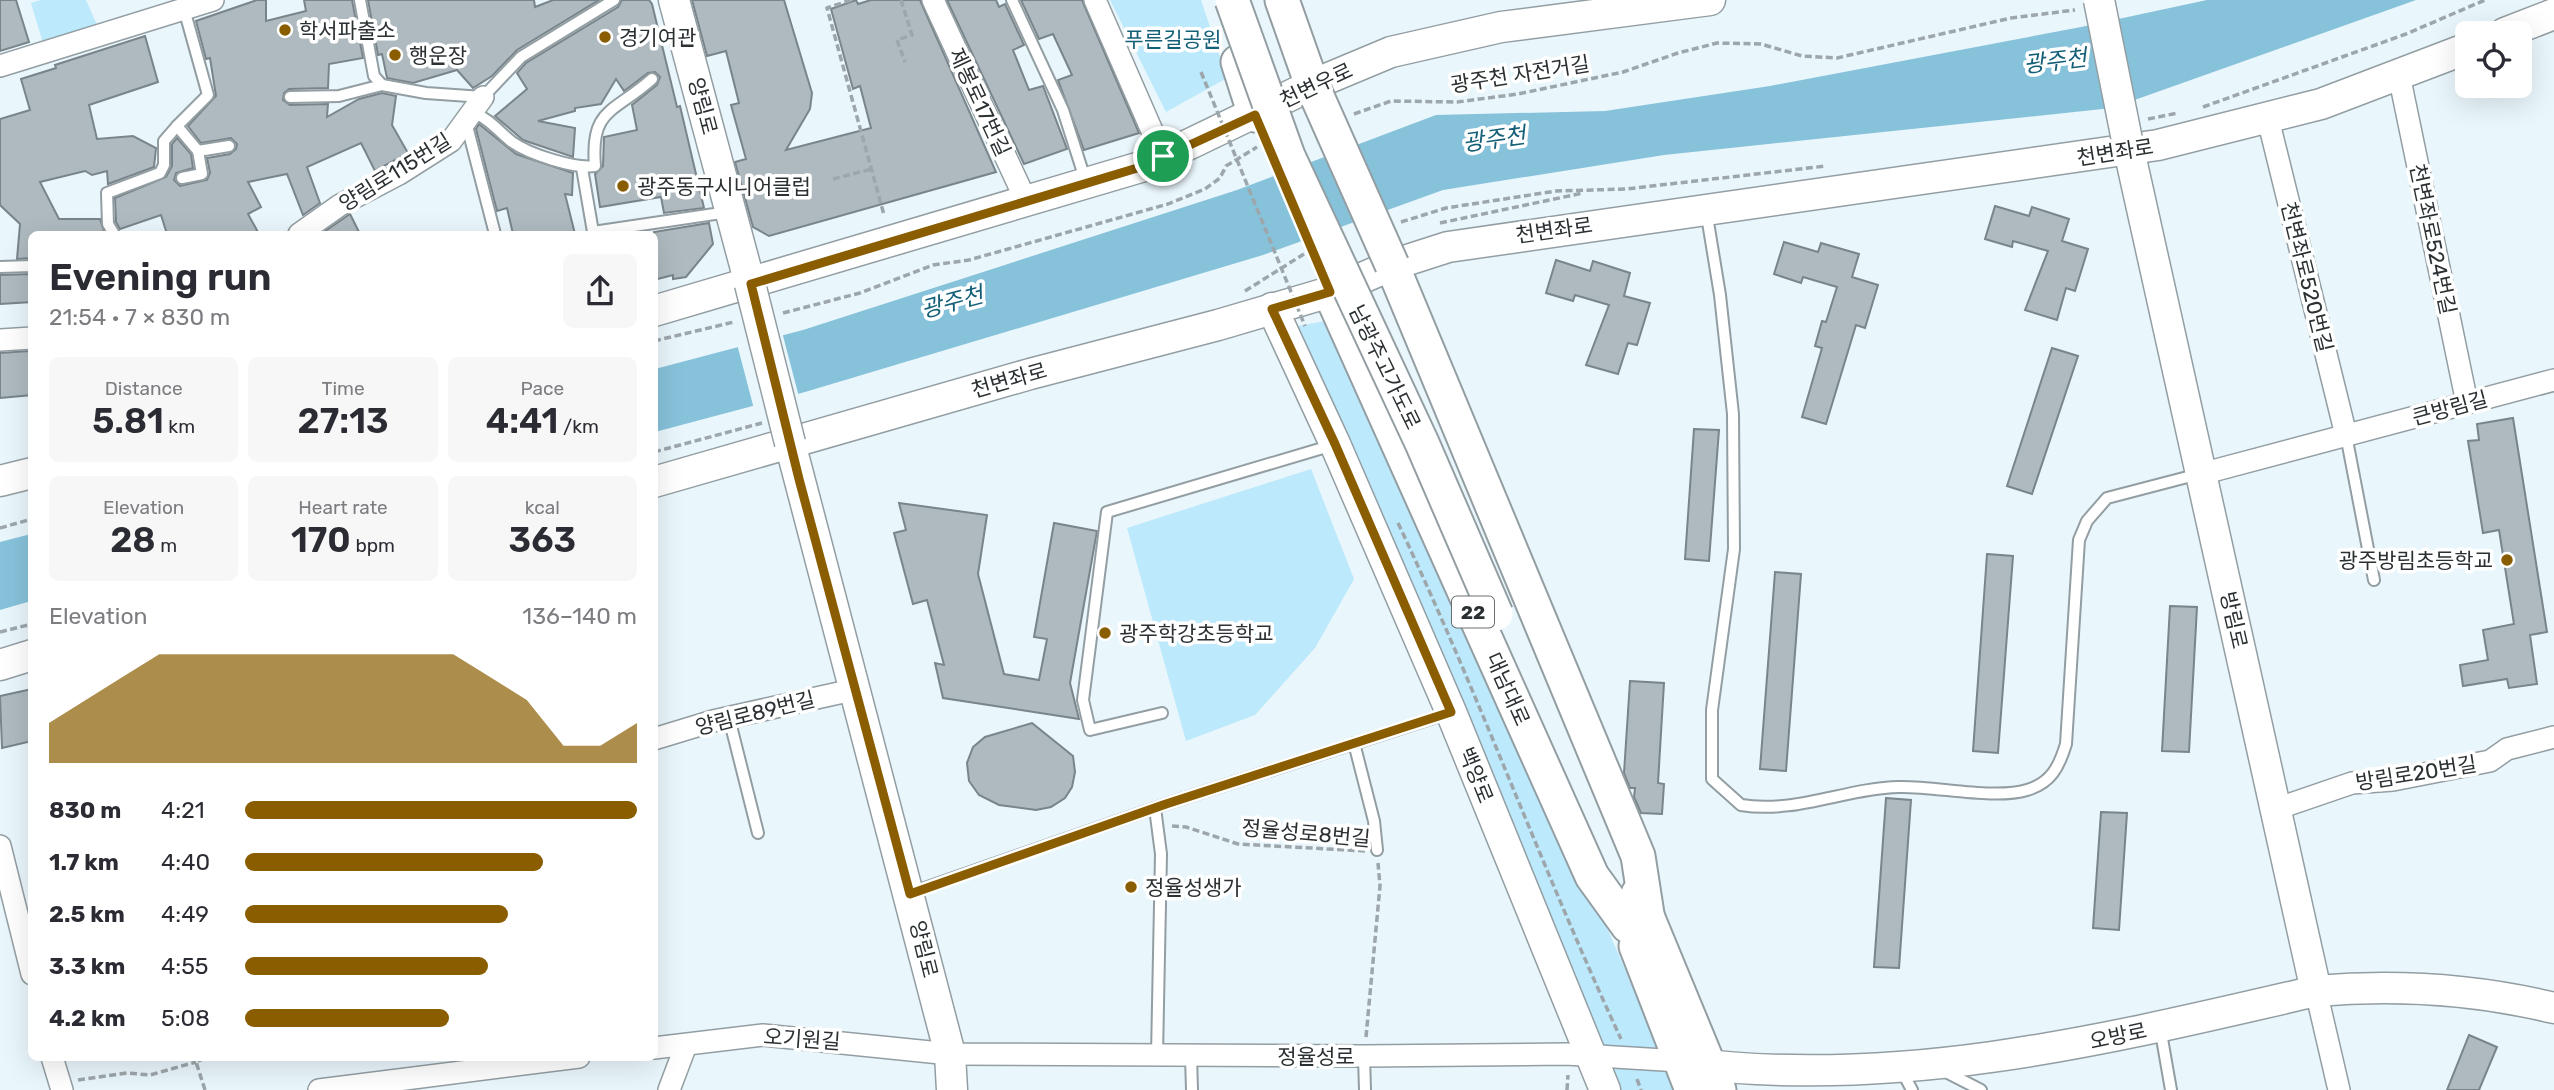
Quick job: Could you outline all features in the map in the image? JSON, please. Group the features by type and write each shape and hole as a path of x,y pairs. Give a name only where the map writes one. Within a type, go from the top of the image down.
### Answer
{"main road":[{"name":"22","path":"1217,0 1258,130 1330,292"},
{"name":"남광주고가도로","path":"1232,0 1288,156 1504,612"},
{"name":"남광주고가도로","path":"1254,0 1274,61 1310,153 1397,338 1504,612"},
{"name":"22","path":"1282,0 1312,85 1392,265"},
{"name":"대남대로","path":"1392,265 1638,856 1638,920"},
{"name":"대남대로","path":"1330,292 1592,876 1638,920"},
{"name":"대남대로","path":"1504,612 1638,920 1700,1077"}],"street":[{"name":"양림로","path":"674,0 910,894 950,1054 952,1090"},
{"name":"제봉로17번길","path":"933,0 1027,203"},
{"path":"1095,0 1163,156"},
{"name":"천변우로","path":"658,310 1027,203 1144,166 1163,156 1258,130 1312,85 1391,52 1435,40 1576,15 1664,3 1710,0"},
{"path":"0,66 199,3"},
{"name":"방림로","path":"2090,5 2129,150 2339,1090"},
{"path":"2532,23 2554,14"},
{"name":"천변좌로","path":"658,481 1330,292 1392,265 1448,247 1486,239 2129,150 2268,119 2321,104 2455,53"},
{"name":"천변좌로524번길","path":"2399,75 2467,403"},
{"name":"양림로115번길","path":"303,231 340,205 399,174 452,141 474,110"},
{"name":"천변좌로520번길","path":"2268,119 2346,435"},
{"name":"백양로","path":"1272,309 1335,444 1451,712 1605,1090"},
{"path":"0,341 28,338"},
{"name":"큰방림길","path":"2201,474 2554,380"},
{"path":"0,481 28,474"},
{"path":"0,665 28,656"},
{"name":"양림로89번길","path":"658,738 729,718 857,689"},
{"name":"방림로20번길","path":"2276,808 2352,783 2393,780 2490,761 2507,748 2554,737"},
{"path":"0,846 24,913 28,944"},
{"name":"오방로","path":"1700,1077 1777,1076 1908,1083 1944,1071 1988,1065 2316,991 2396,986 2439,988 2505,996 2554,1008"},
{"name":"오기원길","path":"658,1048 762,1035 950,1054"},
{"path":"670,1090 686,1045"},
{"name":"정율성로","path":"950,1054 1592,1054 1700,1077"},
{"path":"53,1061 61,1087"},
{"path":"319,1090 456,1064 509,1061"}],"lane":[{"path":"360,0 374,76 382,85"},
{"name":"양림로115번길","path":"474,110 521,57 614,0"},
{"path":"1012,0 1063,110 1086,184"},
{"path":"112,231 108,224 107,193 160,173 164,165 163,141 208,95 199,3"},
{"path":"290,97 339,96 382,85 426,93 474,110 492,121 518,146 582,167 595,166 593,144 597,124 606,113 632,97 652,79"},
{"path":"474,110 494,231"},
{"path":"177,126 198,151 202,174 181,178"},
{"path":"198,151 229,146"},
{"path":"582,167 593,231"},
{"path":"1705,208 1720,295 1733,428 1734,550 1712,710 1712,779 1741,805 1830,801 1877,789 1901,787 2014,793 2048,780 2060,765 2066,744 2079,540 2087,521 2107,498 2201,474"},
{"path":"600,231 731,212"},
{"path":"0,267 28,266"},
{"path":"2346,435 2374,580"},
{"path":"1161,713 1090,730 1083,700 1107,512 1335,444"},
{"path":"910,894 1155,808 1451,712"},
{"path":"729,718 758,833"},
{"path":"1354,743 1374,821 1377,850"},
{"path":"1155,808 1161,854 1157,1055"},
{"path":"2160,1027 2171,1090"},
{"path":"1191,1055 1192,1090"},
{"path":"1364,1056 1365,1090"},
{"path":"1944,1071 1981,1090"}],"path":[{"path":"851,0 827,8 884,215"},
{"path":"901,0 912,34 897,40 905,62"},
{"name":"광주천 자전거길","path":"1352,114 1391,101 1457,102 1518,94 1623,72 1717,43 1761,44 1802,55 1837,58 2011,18 2090,5"},
{"path":"1201,72 1305,326"},
{"path":"782,313 860,293 933,265 969,260 1168,204 1205,189 1220,177 1226,166 1249,150 1258,130"},
{"path":"833,179 872,169"},
{"path":"1458,217 1588,192"},
{"path":"658,340 744,320"},
{"path":"0,528 28,520"},
{"path":"0,632 28,625"},
{"name":"정율성로8번길","path":"1158,826 1185,827 1238,845 1377,850 1380,886 1364,1056"},
{"path":"61,1087 107,1075 150,1075 196,1062 205,1090"}],"green space":[{"path":"41,0 86,0 97,25 43,43 31,3"},
{"name":"푸른길공원","path":"1110,0 1201,0 1227,78 1166,112"},
{"path":"1330,320 1508,698 1677,1090 1615,1090 1282,329"},
{"path":"1311,469 1354,579 1315,648 1255,715 1186,741 1127,528"}],"water":[{"name":"광주천","path":"2207,0 2416,0 2112,108 1664,155 1443,190 1263,255 805,392 658,431 658,368 803,330 1237,190 1436,115 1605,111 1770,86 2081,27"},
{"path":"28,535 28,602 0,610 0,542"}],"pier":[{"path":"782,332 799,397 754,409 737,344"}],"building":[{"path":"0,0 16,0 29,42 0,51"},
{"path":"257,0 266,0 266,21 306,11 304,0 352,0 363,58 329,64 328,88 289,89 284,93 283,100 290,105 328,104 327,117 359,99 382,93 396,96 392,125 408,153 375,171 361,143 307,167 320,203 303,215 287,174 248,182 261,207 248,214 257,231 166,231 161,215 120,229 116,222 115,198 166,177 172,166 172,144 177,138 191,154 193,168 176,173 174,180 180,186 207,180 210,173 207,158 230,154 236,149 237,144 231,138 201,143 188,126 216,96 210,58 206,59 196,21"},
{"path":"368,0 534,0 535,7 553,0 599,0 517,50 492,76 473,88 457,70 413,83 387,78 382,54 378,55"},
{"path":"622,0 649,0 652,4 704,208 664,213 661,197 600,207 595,174 603,166 604,137 637,130 632,105 657,85 660,77 655,72 648,73 624,91 616,79 601,104 575,108 575,111 538,121 575,128 573,157 523,140 495,116 527,89 517,73 526,63 618,7"},
{"path":"692,0 784,0 812,93 810,109 786,150 871,128 860,86 853,89 831,9 856,0 858,4 871,0 920,0 996,172 769,236 753,227 735,162 746,159 731,105 739,103 726,51 707,56"},
{"path":"947,0 996,0 999,7 1005,4 1024,45 1013,50 1029,90 1043,86 1067,149 1024,164"},
{"path":"1021,0 1082,0 1139,133 1084,150 1058,80 1072,75 1053,34 1039,39"},
{"path":"145,36 158,82 89,105 97,139 133,136 156,148 154,167 108,184 107,171 92,175 85,171 40,182 59,219 100,219 104,231 28,231 28,258 17,259 20,224 0,205 0,119 30,110 21,79 56,68 55,65"},
{"path":"479,124 516,154 573,173 572,195 565,194 574,231 512,231 507,208 497,211 476,129"},
{"path":"1995,206 2029,216 2032,207 2069,219 2062,241 2088,249 2075,291 2066,288 2057,320 2025,310 2048,251 2013,241 2012,247 1985,239"},
{"path":"350,214 358,231 325,231"},
{"path":"709,223 713,244 686,277 673,279 673,275 658,279 658,231"},
{"path":"1784,242 1818,252 1821,243 1859,254 1852,277 1878,285 1865,328 1856,325 1826,424 1802,417 1822,348 1815,346 1822,321 1826,322 1837,287 1803,277 1801,283 1774,274"},
{"path":"1556,260 1590,271 1593,261 1630,273 1624,296 1650,303 1637,345 1628,343 1618,374 1586,365 1609,305 1575,295 1573,301 1546,293"},
{"path":"28,274 28,302 0,304 0,275"},
{"path":"2052,348 2078,356 2032,494 2007,486"},
{"path":"28,351 28,395 0,398 0,353"},
{"path":"2513,418 2547,632 2530,635 2537,684 2509,688 2507,679 2463,686 2460,665 2488,660 2483,630 2514,624 2499,530 2483,533 2468,441 2479,440 2477,424"},
{"path":"1694,429 1719,430 1709,561 1685,559"},
{"path":"899,503 987,515 978,574 1004,674 1039,680 1047,639 1034,637 1054,523 1097,531 1070,683 1079,719 943,698 935,663 944,665 927,600 913,604 894,533 906,530"},
{"path":"1987,554 2013,556 1998,753 1973,751"},
{"path":"1775,572 1801,574 1786,771 1760,769"},
{"path":"2170,606 2197,607 2189,752 2162,751"},
{"path":"1630,681 1664,683 1658,783 1664,784 1662,814 1641,813 1634,797 1635,788 1630,788 1624,773"},
{"path":"28,690 28,742 2,748 0,696"},
{"path":"1032,723 1073,756 1075,772 1072,787 1065,798 1051,807 1036,810 999,805 979,795 969,781 967,763 973,747 985,737"},
{"path":"1886,798 1911,800 1899,968 1874,967"},
{"path":"2101,812 2127,813 2119,930 2093,928"},
{"path":"2469,1035 2497,1047 2479,1090 2447,1090"}],"place":[{"name":"학서파출소","path":"285,30"},
{"name":"경기여관","path":"605,37"},
{"name":"행운장","path":"395,55"},
{"name":"광주동구시니어클럽","path":"623,186"},
{"name":"광주방림초등학교","path":"2507,560"},
{"name":"광주학강초등학교","path":"1105,633"},
{"name":"정율성생가","path":"1131,887"}],"route":[{"path":"1255,115 1330,292 1272,309 1335,444 1451,712 1166,804 910,894 799,479 751,284 1027,203 1144,166 1163,156 1255,115"}]}
